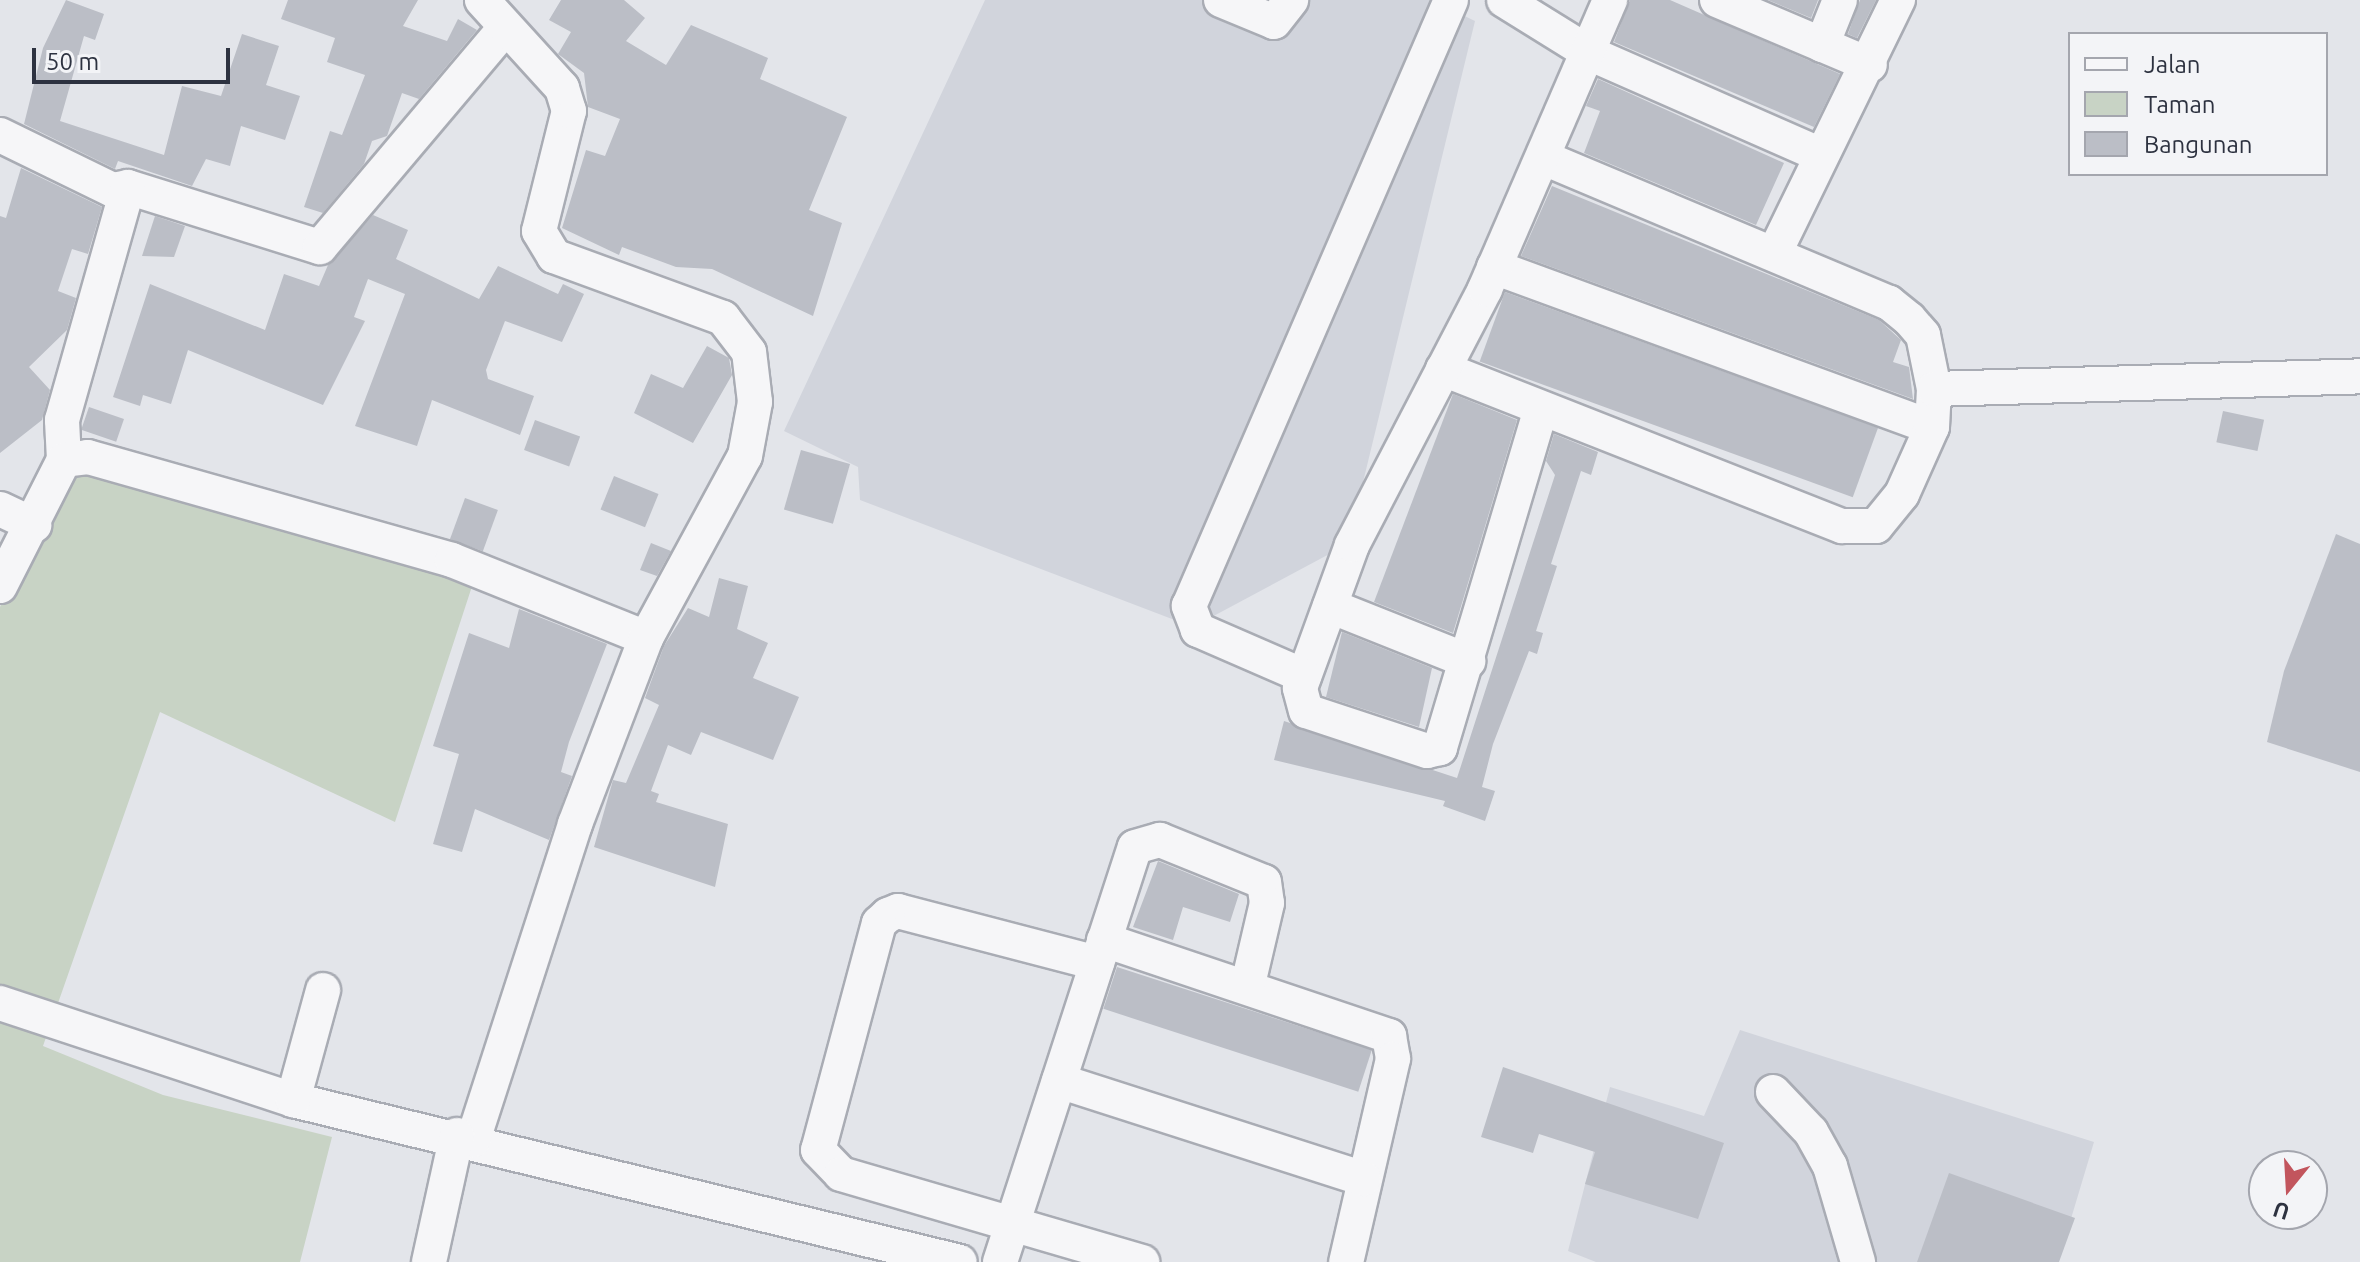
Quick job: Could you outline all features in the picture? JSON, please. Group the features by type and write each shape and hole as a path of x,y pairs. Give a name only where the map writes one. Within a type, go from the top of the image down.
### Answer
{"street":[{"path":"429,1262 465,1138 575,824 646,638 745,456 755,402 749,352 723,318 554,256 539,231 569,111 562,88 504,29 482,0"},
{"path":"1221,0 1274,22 1291,0"},
{"path":"1304,676 1198,630 1189,606 1451,0"},
{"path":"1504,0 1591,54 1819,154"},
{"path":"1540,412 1446,739 1427,751 1306,711 1299,702 1304,676 1352,545 1494,267 1591,54 1610,0"},
{"path":"1822,45 1840,0"},
{"path":"1774,254 1819,154 1870,65 1898,0"},
{"path":"1721,1 1870,65"},
{"path":"0,135 67,173 113,190 128,187 320,247 504,29"},
{"path":"1443,369 1540,412 1864,529 1890,514 1932,427 1934,389 1923,335 1909,319 1774,254 1544,158"},
{"path":"0,586 34,525 64,460 62,420 128,187"},
{"path":"1494,267 1932,427"},
{"path":"1934,389 2360,376"},
{"path":"64,460 88,457 152,473 452,560 646,638"},
{"path":"0,509 34,525"},
{"path":"1330,606 1468,661"},
{"path":"1000,1262 1135,847 1160,840 1264,882 1267,903 1248,984"},
{"path":"1142,1262 1014,1220 841,1174 818,1150 879,923 898,911 1248,984 1389,1036 1393,1059 1346,1262"},
{"path":"293,1100 323,990"},
{"path":"0,1003 293,1100 465,1138 960,1262"},
{"path":"1059,1081 1364,1179"},
{"path":"1773,1092 1811,1132 1830,1166 1858,1262"}],"shaded area":[{"path":"985,0 1431,0 1475,21 1348,544 1193,627 860,500 858,467 784,431"},
{"path":"1740,1030 2094,1142 2058,1262 1596,1262 1568,1251 1610,1087 1704,1116"}],"green space":[{"path":"67,461 476,574 395,822 160,712 43,1046 163,1095 332,1137 300,1262 0,1262 0,607"}],"building":[{"path":"66,0 104,14 95,40 84,36 60,121 164,155 182,86 221,96 242,34 279,46 266,85 300,96 285,140 241,126 230,166 206,159 192,186 118,161 115,169 24,124 43,48"},
{"path":"288,0 418,0 403,26 447,41 458,19 477,30 419,99 402,93 387,136 372,141 364,164 323,213 304,207 330,131 342,135 365,75 327,62 335,38 281,19"},
{"path":"561,0 624,0 645,18 626,41 666,65 691,25 768,58 760,79 847,117 809,210 842,223 813,316 712,269 676,267 622,247 619,255 562,228 586,150 605,156 620,119 588,107 584,73 558,54 571,32 549,20"},
{"path":"1630,0 1670,0 1840,74 1814,127 1614,42"},
{"path":"1768,0 1818,0 1811,18"},
{"path":"1860,0 1876,0 1857,38 1848,34"},
{"path":"1598,79 1784,163 1756,225 1584,153 1600,111 1586,106"},
{"path":"21,168 102,207 88,254 72,249 58,291 76,298 67,330 29,367 50,390 42,420 0,453 0,216 6,218"},
{"path":"1552,186 1879,320 1901,340 1893,362 1909,367 1913,399 1521,256"},
{"path":"373,215 408,230 396,259 479,299 498,266 558,294 563,284 584,294 562,342 505,321 486,370 488,379 534,396 520,435 432,400 417,446 355,426 405,294 368,279 354,317 365,321 323,405 188,350 171,404 143,395 140,406 113,397 150,284 265,330 284,274 319,286 328,265"},
{"path":"155,216 185,226 174,257 142,256"},
{"path":"1505,292 1878,428 1853,497 1480,362"},
{"path":"707,346 729,358 732,375 693,443 634,413 651,374 683,388"},
{"path":"1453,394 1517,420 1453,633 1374,602"},
{"path":"89,407 124,419 116,442 81,430"},
{"path":"2223,411 2264,420 2257,451 2216,442"},
{"path":"535,420 580,436 569,466 524,450"},
{"path":"1554,434 1598,452 1591,475 1581,471 1551,564 1557,566 1536,631 1543,633 1537,654 1529,651 1493,744 1482,787 1495,791 1485,821 1443,806 1445,801 1274,760 1284,721 1457,778 1555,475 1546,461"},
{"path":"801,450 850,464 833,524 784,510"},
{"path":"614,476 659,494 645,527 601,509"},
{"path":"465,498 498,510 483,551 450,539"},
{"path":"2336,534 2360,544 2360,772 2267,742 2284,671"},
{"path":"651,543 671,551 657,576 640,570"},
{"path":"719,578 748,586 737,629 768,643 753,678 799,697 773,760 701,732 691,755 668,745 651,791 659,794 656,802 728,824 715,887 594,847 613,780 626,783 659,705 645,698 664,646 688,608 709,617"},
{"path":"519,609 607,644 569,742 561,772 572,776 549,840 475,809 462,852 433,844 459,754 433,746 469,633 509,648"},
{"path":"1342,632 1432,668 1419,727 1326,697"},
{"path":"1158,861 1239,894 1230,922 1183,907 1173,940 1133,927"},
{"path":"1117,967 1372,1050 1358,1092 1103,1009"},
{"path":"1503,1067 1724,1143 1698,1219 1585,1184 1595,1152 1539,1134 1533,1153 1481,1137"},
{"path":"1949,1173 2075,1218 2059,1262 1917,1262"}]}
